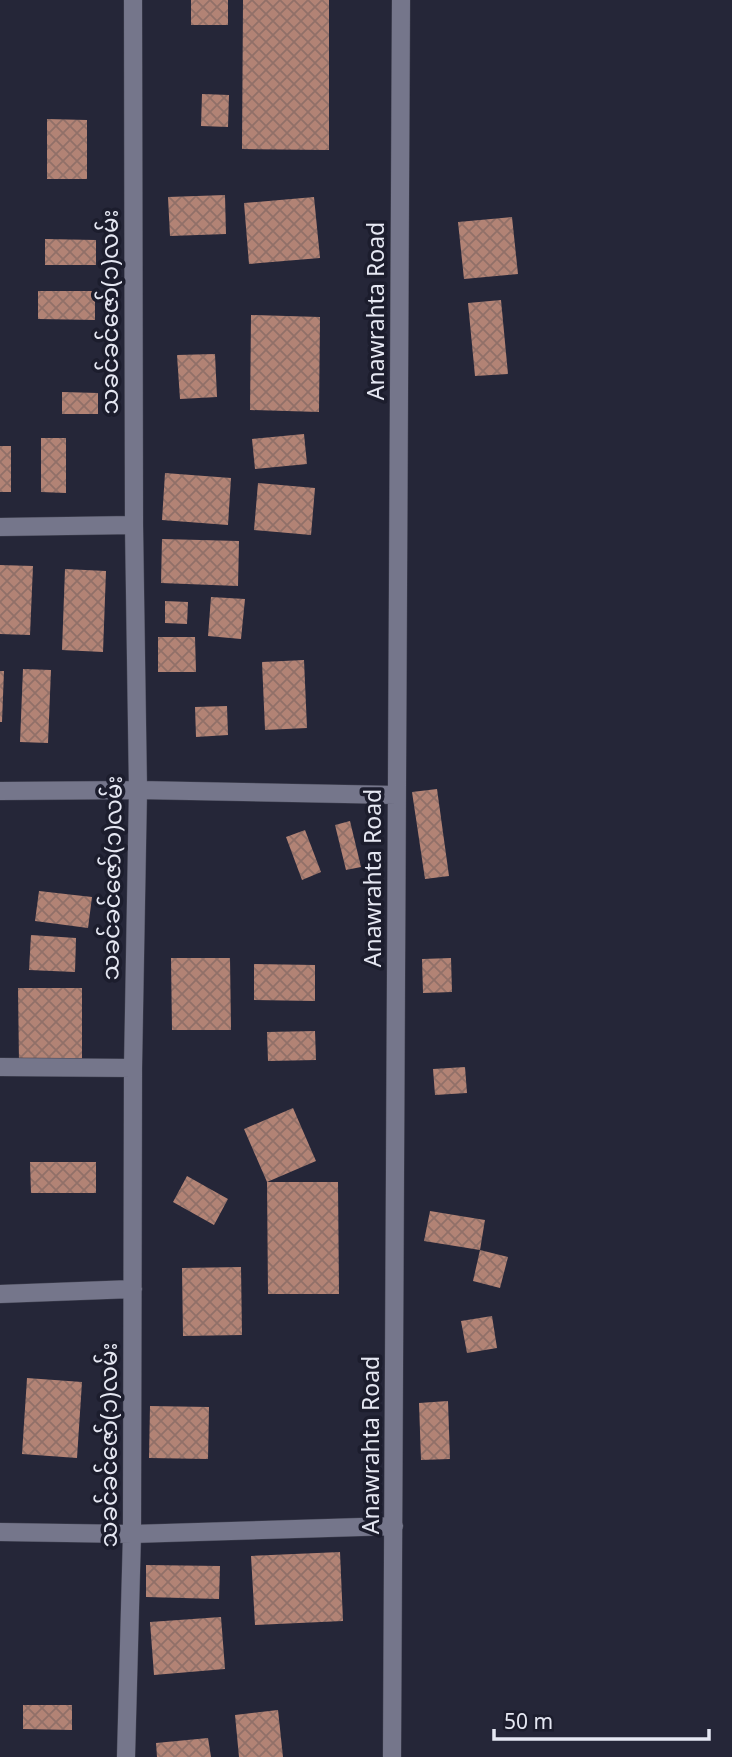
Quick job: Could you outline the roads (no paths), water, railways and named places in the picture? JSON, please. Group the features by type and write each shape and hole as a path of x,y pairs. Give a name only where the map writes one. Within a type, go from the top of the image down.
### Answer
{"street":[{"name":"သခင်ခင်ဇော်(၁)လမ်း","path":"126,1757 132,1534 132,1068 138,790 134,525 133,0"},
{"name":"Anawrahta Road","path":"392,1757 401,0"},
{"path":"0,527 134,525"},
{"path":"0,791 138,790 396,795"},
{"path":"0,1067 132,1068"},
{"path":"0,1294 133,1289"},
{"path":"0,1532 132,1534 394,1526"}]}
